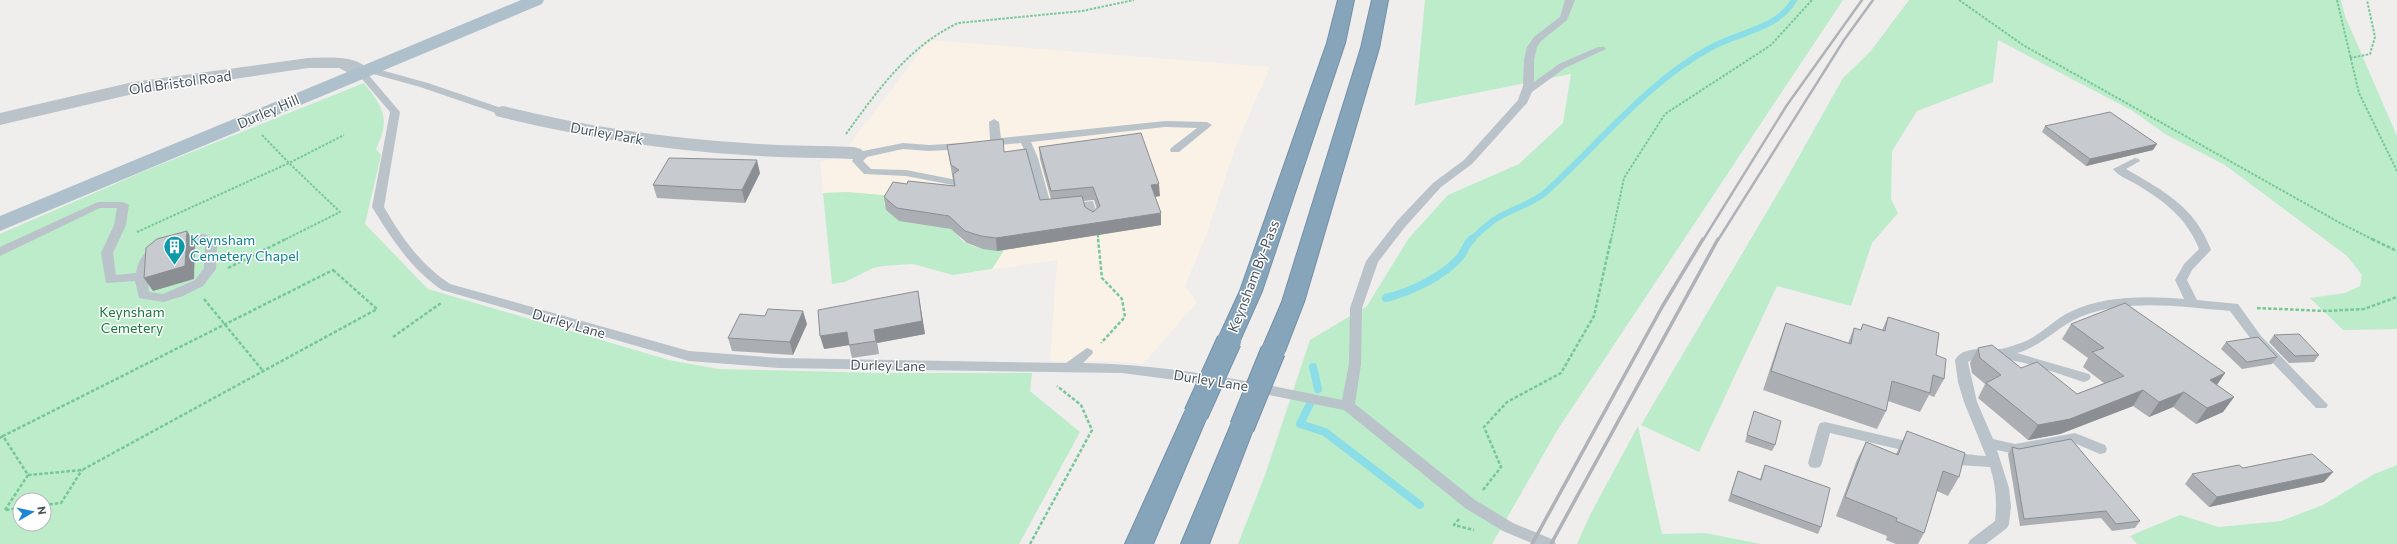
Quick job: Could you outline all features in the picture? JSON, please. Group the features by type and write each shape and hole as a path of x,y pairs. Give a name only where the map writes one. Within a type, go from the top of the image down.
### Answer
{"highway":[{"name":"Keynsham By-Pass","path":"1139,544 1251,291 1336,43 1346,0"},
{"path":"1195,544 1293,302 1370,48 1380,0"}],"main road":[{"name":"Durley Hill","path":"0,224 536,0"}],"street":[{"name":"Old Bristol Road","path":"0,119 133,88 308,63 342,63 364,71"},
{"name":"Durley Park","path":"504,112 534,120 663,142 731,149 858,154"}],"lane":[{"path":"1348,406 1355,364 1356,308 1372,261 1401,224 1437,185 1468,162 1523,101 1529,90 1531,70 1528,56 1532,45 1564,19 1570,0"},
{"path":"1529,90 1562,66 1601,49"},
{"name":"Durley Park","path":"364,71 424,85 504,112"},
{"name":"Durley Lane","path":"364,71 395,112 378,207 408,256 427,276 446,287 689,356 779,363 1042,367 1070,366 1122,368 1229,382 1348,406 1470,504 1508,527 1549,544"},
{"path":"994,122 996,142"},
{"path":"953,182 906,173 868,172 857,161 858,154 903,146 918,147 977,145 1164,124 1207,125 1175,150"},
{"path":"1025,140 1033,158 1046,209 1089,203 1093,219"},
{"path":"2135,161 2118,169 2176,205 2201,234 2205,250 2196,260 2184,269 2181,280 2192,304"},
{"path":"0,252 98,206 124,205 120,225 107,253 110,280 139,277"},
{"path":"203,238 211,246 210,269 196,284 179,293 163,298 143,295 139,277 149,254 172,242 203,238"},
{"path":"2001,354 2027,346 2074,315 2106,304 2162,301 2234,307 2257,339 2321,405"},
{"path":"1070,366 1086,354"},
{"path":"1975,544 2002,524 2006,506 1989,443 1965,385 1961,360 1974,354 2001,354 2084,376"},
{"path":"1814,463 1824,427 1957,460 1995,462"},
{"path":"1989,443 2015,449 2075,438 2100,449"}],"path":[{"path":"852,126 884,85 915,51 939,30 958,23 1082,11 1134,0"},
{"path":"1470,504 1501,467 1484,427 1507,402 1561,373 1594,316 1624,178 1665,114 1771,45 1812,0"},
{"path":"1959,0 2023,45 2335,220 2397,251"},
{"path":"2337,0 2359,93 2397,172"},
{"path":"2350,58 2370,54 2375,38 2367,0"},
{"path":"262,135 288,163 340,212 196,284 225,324 263,371"},
{"path":"112,244 288,163 344,135"},
{"path":"1086,354 1106,339 1124,317 1122,299 1102,278 1098,235"},
{"path":"333,270 377,309 82,470 28,475 2,437 333,270"},
{"path":"393,337 457,290"},
{"path":"2234,307 2313,310 2364,309 2397,297"},
{"path":"1030,544 1092,430 1081,405 1047,377 1042,367"},
{"path":"52,504 61,503 82,470"},
{"path":"17,492 28,475"},
{"path":"12,499 5,510 12,509"}],"shaded area":[{"path":"929,40 1270,67 1235,148 1206,235 1185,286 1197,302 1143,364 1111,361 1050,361 1057,260 953,275 913,264 883,266 873,268 845,282 832,284 820,162 854,153 849,145"}],"green space":[{"path":"1425,0 1843,0 1558,429 1492,544 1238,544 1265,475 1310,340 1367,306 1409,238 1448,195 1519,164 1563,123 1571,74 1415,105"},
{"path":"1909,0 2341,0 2345,16 2397,136 2397,329 2343,330 2310,298 2345,293 2360,286 2362,275 2347,256 2225,165 2165,134 2133,111 1998,40 1993,82 1917,111 1892,151 1891,199 1898,213 1872,243 1851,306 1777,286 1699,452 1641,425 1788,176 1843,78 1870,52"},
{"name":"Keynsham Cemetery","path":"364,83 376,99 383,114 384,121 381,139 376,149 381,155 365,224 428,289 669,360 718,369 882,373 1032,373 1030,391 1080,432 1019,544 0,544 0,234 147,170"},
{"path":"847,192 895,196 887,200 884,204 888,207 886,211 955,229 958,236 963,241 976,247 1005,249 992,269 953,275 913,264 883,266 873,268 845,282 832,284 823,193"},
{"path":"1638,426 1662,534 1705,533 1761,544 1577,544 1591,513"},
{"path":"2397,465 2397,544 2137,544 2130,536 2180,515 2219,527 2281,521 2323,505 2374,474"}],"building":[{"path":"2110,112 2157,144 2090,159 2045,126"},
{"path":"1141,133 1159,184 1151,185 1161,213 996,238 981,236 965,231 949,216 897,208 884,197 893,182 907,184 908,181 955,186 953,174 959,170 951,165 947,145 1003,139 1004,152 1026,149 1040,200 1082,196 1085,207 1093,212 1100,206 1093,187 1051,191 1039,147"},
{"path":"669,158 757,160 742,190 653,185"},
{"path":"187,231 185,266 144,278 146,248 157,239"},
{"path":"918,291 922,321 874,330 876,341 849,345 847,332 820,336 818,310"},
{"path":"2125,303 2225,373 2210,380 2234,397 2207,408 2184,392 2159,402 2143,390 2070,419 2038,425 1986,383 2001,375 1980,358 1978,348 1992,345 2021,368 2037,362 2077,394 2124,376 2092,352 2104,348 2071,324"},
{"path":"768,309 803,311 790,342 728,338 740,314 765,316"},
{"path":"1888,317 1939,333 1936,355 1946,359 1944,379 1933,375 1930,393 1892,381 1886,411 1771,371 1786,323 1851,344 1854,328 1861,330 1863,324 1885,331"},
{"path":"2299,334 2319,355 2295,356 2274,335"},
{"path":"2258,337 2277,357 2247,362 2226,342"},
{"path":"1754,411 1781,421 1775,445 1747,435"},
{"path":"1907,431 1965,453 1959,477 1943,471 1924,533 1896,521 1897,518 1845,497 1866,442 1898,455"},
{"path":"2071,439 2140,521 2116,524 2106,511 2024,519 2012,447 2019,449"},
{"path":"2312,454 2333,472 2217,497 2192,474 2239,465 2243,468"},
{"path":"1765,465 1830,488 1821,527 1731,494 1738,471 1761,480"}],"waterway":[{"path":"1471,240 1494,220 1535,200 1547,191 1567,173 1624,115 1665,78 1710,48 1778,18 1787,10 1794,0"},
{"path":"1386,298 1426,283 1445,271 1460,257 1471,240"},
{"path":"1313,367 1318,389"},
{"path":"1311,402 1300,424 1325,432 1420,505"}],"railway":[{"path":"1703,240 1787,105 1862,0"},
{"path":"1718,240 1844,40 1873,0"},
{"path":"1532,544 1662,307 1703,239"},
{"path":"1551,544 1718,239"}],"place":[{"name":"Keynsham Cemetery Chapel","path":"174,266"}]}
